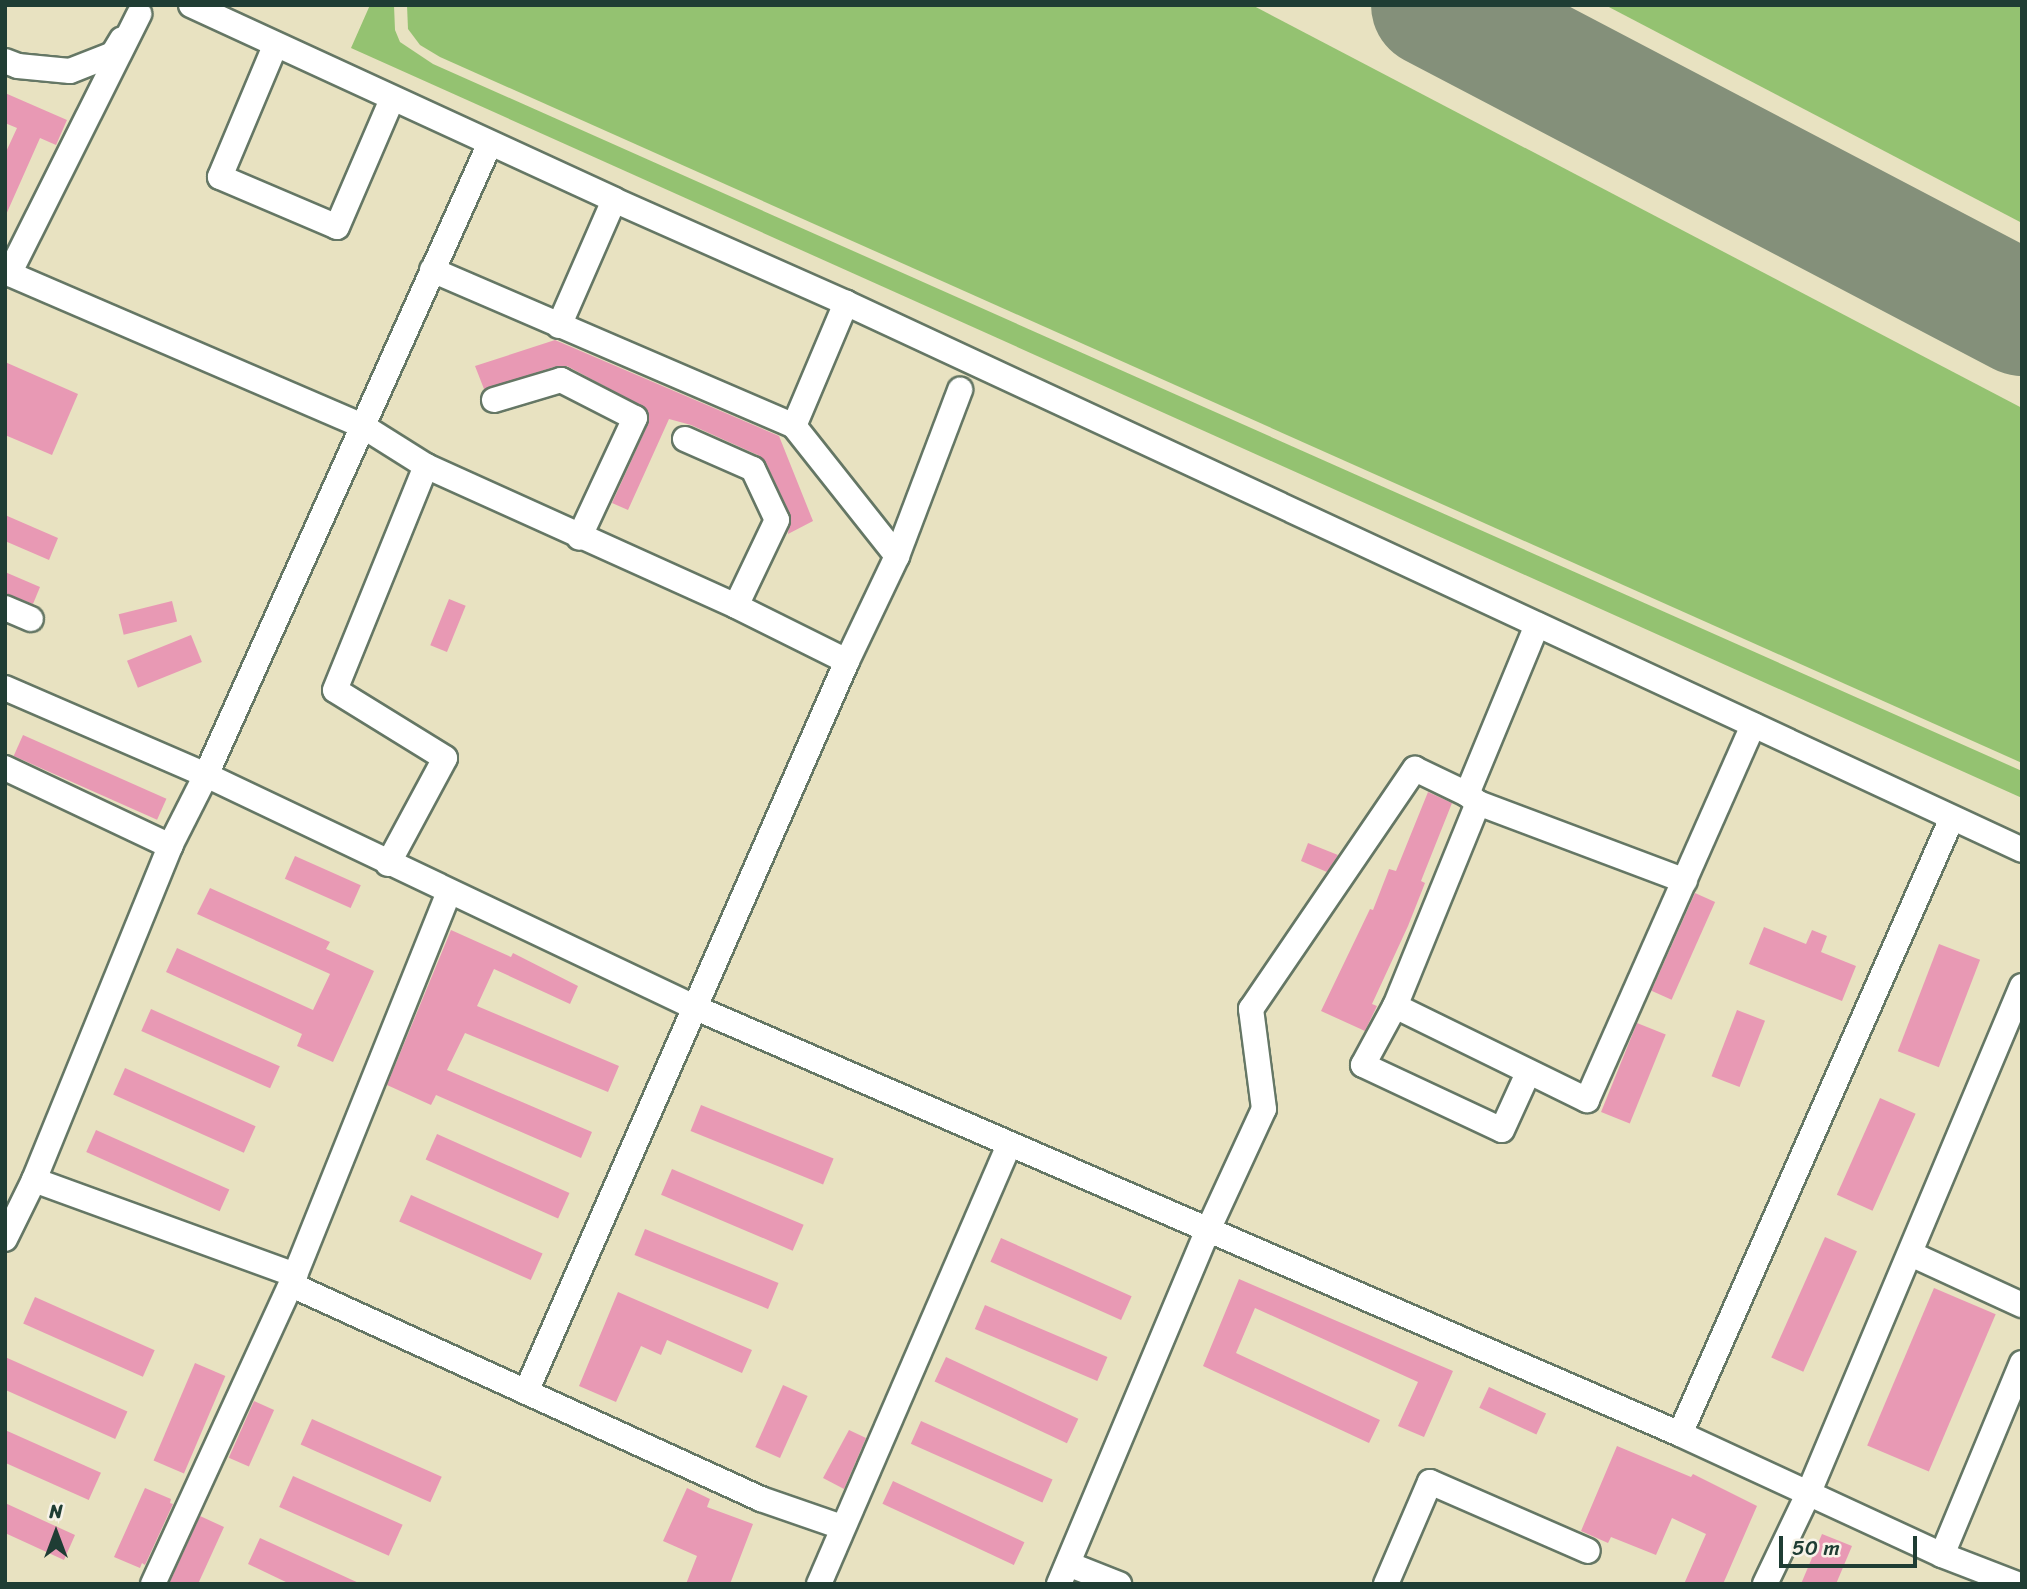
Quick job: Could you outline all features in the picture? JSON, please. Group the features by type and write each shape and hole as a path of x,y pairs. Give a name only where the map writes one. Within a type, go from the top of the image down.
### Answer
{"street":[{"path":"191,5 275,46 846,303 1951,820 2022,850"},
{"path":"5,61 18,66 70,71 113,54 141,10"},
{"path":"141,10 7,273 361,425 426,466 579,538 736,606 847,661"},
{"path":"275,46 220,177 337,228 392,99"},
{"path":"5,1239 34,1180 170,846 206,775 490,143"},
{"path":"559,326 614,200"},
{"path":"432,271 794,426 897,556"},
{"path":"794,426 846,303"},
{"path":"494,400 561,380 635,418 579,538"},
{"path":"526,1392 847,661 897,556 960,390"},
{"path":"685,439 753,470 777,520 736,606"},
{"path":"388,864 445,758 335,690 426,466"},
{"path":"5,608 31,619"},
{"path":"1528,1073 1502,1130 1363,1066 1395,1006 1537,625"},
{"path":"5,688 206,775 388,864 696,1008 1679,1434 1942,1555 2017,1584"},
{"path":"1395,1006 1587,1100 1752,725"},
{"path":"5,768 170,846"},
{"path":"1119,1584 1064,1574 1208,1230 1264,1109 1251,1009 1415,769 1472,799 1685,881"},
{"path":"1679,1434 1951,820"},
{"path":"153,1584 295,1275 449,892"},
{"path":"1765,1584 1809,1492 2022,986"},
{"path":"819,1584 1009,1145"},
{"path":"34,1180 295,1275"},
{"path":"1911,1254 2022,1305"},
{"path":"295,1275 294,1286 761,1499 842,1527"},
{"path":"1942,1555 2022,1363"},
{"path":"1385,1584 1430,1482 1588,1551"}],"green space":[{"path":"370,5 394,5 395,30 400,42 433,64 2022,771 2022,798 351,48"},
{"path":"407,5 1252,5 2022,408 2022,763 440,57 420,45 408,29"},
{"path":"1605,5 2022,5 2022,223"}],"building":[{"path":"5,93 67,120 56,145 40,138 5,217 5,154 17,128 5,123"},
{"path":"555,340 779,436 813,521 788,534 790,514 766,463 760,456 691,425 669,419 628,510 612,503 648,424 647,409 567,366 557,366 484,389 475,366"},
{"path":"5,362 78,394 52,455 5,435"},
{"path":"5,515 58,538 49,560 5,541"},
{"path":"5,572 40,587 33,604 5,593"},
{"path":"449,599 466,606 447,652 430,645"},
{"path":"172,601 177,621 124,635 119,614"},
{"path":"191,635 202,662 138,688 127,661"},
{"path":"23,735 166,799 157,820 14,756"},
{"path":"1428,792 1452,803 1421,881 1425,883 1372,1004 1377,1006 1365,1031 1321,1011 1370,909 1373,910 1389,869 1396,871"},
{"path":"1308,843 1338,855 1327,872 1301,861"},
{"path":"295,856 361,885 351,908 285,879"},
{"path":"210,888 330,942 326,949 374,971 333,1062 297,1046 302,1034 166,972 177,948 313,1010 330,974 197,914"},
{"path":"1695,893 1715,902 1672,1000 1651,991"},
{"path":"1764,927 1806,944 1812,930 1827,936 1821,952 1856,966 1842,1001 1749,964"},
{"path":"451,930 511,957 513,953 578,986 570,1004 494,969 477,1006 619,1066 608,1092 465,1033 447,1070 592,1132 581,1158 436,1095 431,1105 387,1085"},
{"path":"1939,944 1980,960 1939,1067 1898,1051"},
{"path":"151,1009 280,1066 270,1088 141,1031"},
{"path":"1737,1010 1765,1021 1740,1087 1712,1076"},
{"path":"1637,1023 1666,1035 1630,1124 1601,1112"},
{"path":"125,1068 256,1126 244,1153 113,1094"},
{"path":"1880,1098 1916,1114 1873,1211 1837,1195"},
{"path":"701,1105 834,1159 823,1185 691,1131"},
{"path":"96,1130 229,1189 220,1211 86,1152"},
{"path":"437,1134 569,1193 558,1219 426,1160"},
{"path":"672,1169 804,1225 793,1251 661,1195"},
{"path":"411,1195 543,1254 531,1280 399,1221"},
{"path":"645,1229 779,1283 768,1309 635,1255"},
{"path":"1825,1237 1857,1251 1803,1372 1771,1358"},
{"path":"1001,1238 1132,1296 1121,1320 990,1262"},
{"path":"1239,1279 1453,1371 1424,1437 1398,1426 1418,1382 1255,1308 1236,1353 1380,1420 1369,1443 1203,1366"},
{"path":"1934,1288 1996,1314 1929,1472 1867,1445"},
{"path":"618,1292 752,1350 742,1373 667,1340 661,1355 641,1346 616,1402 579,1386"},
{"path":"35,1297 155,1350 143,1377 23,1323"},
{"path":"985,1305 1107,1357 1097,1381 975,1329"},
{"path":"5,1357 127,1412 115,1439 5,1390"},
{"path":"946,1357 1078,1419 1067,1443 935,1381"},
{"path":"195,1363 225,1376 184,1473 154,1461"},
{"path":"783,1385 808,1396 780,1458 755,1447"},
{"path":"1489,1387 1546,1414 1536,1434 1479,1408"},
{"path":"254,1401 274,1410 249,1467 229,1458"},
{"path":"312,1419 442,1477 430,1502 301,1445"},
{"path":"921,1421 1053,1480 1042,1502 911,1444"},
{"path":"5,1430 101,1473 89,1500 5,1463"},
{"path":"849,1430 866,1438 844,1489 823,1478"},
{"path":"1617,1446 1691,1477 1693,1474 1757,1506 1723,1584 1684,1584 1706,1534 1672,1518 1656,1555 1611,1537 1608,1543 1581,1531"},
{"path":"293,1476 403,1525 389,1556 279,1507"},
{"path":"893,1481 1024,1542 1014,1565 882,1504"},
{"path":"145,1488 171,1499 170,1503 173,1504 145,1565 142,1563 140,1568 114,1557"},
{"path":"687,1488 710,1499 707,1507 753,1524 730,1584 686,1584 697,1556 663,1541"},
{"path":"5,1503 75,1535 64,1560 5,1533"},
{"path":"200,1516 224,1527 198,1584 169,1584"},
{"path":"1822,1534 1852,1546 1836,1584 1801,1584"},
{"path":"260,1538 361,1584 290,1584 248,1564"}],"runway":[{"path":"1433,5 2022,314"}]}
